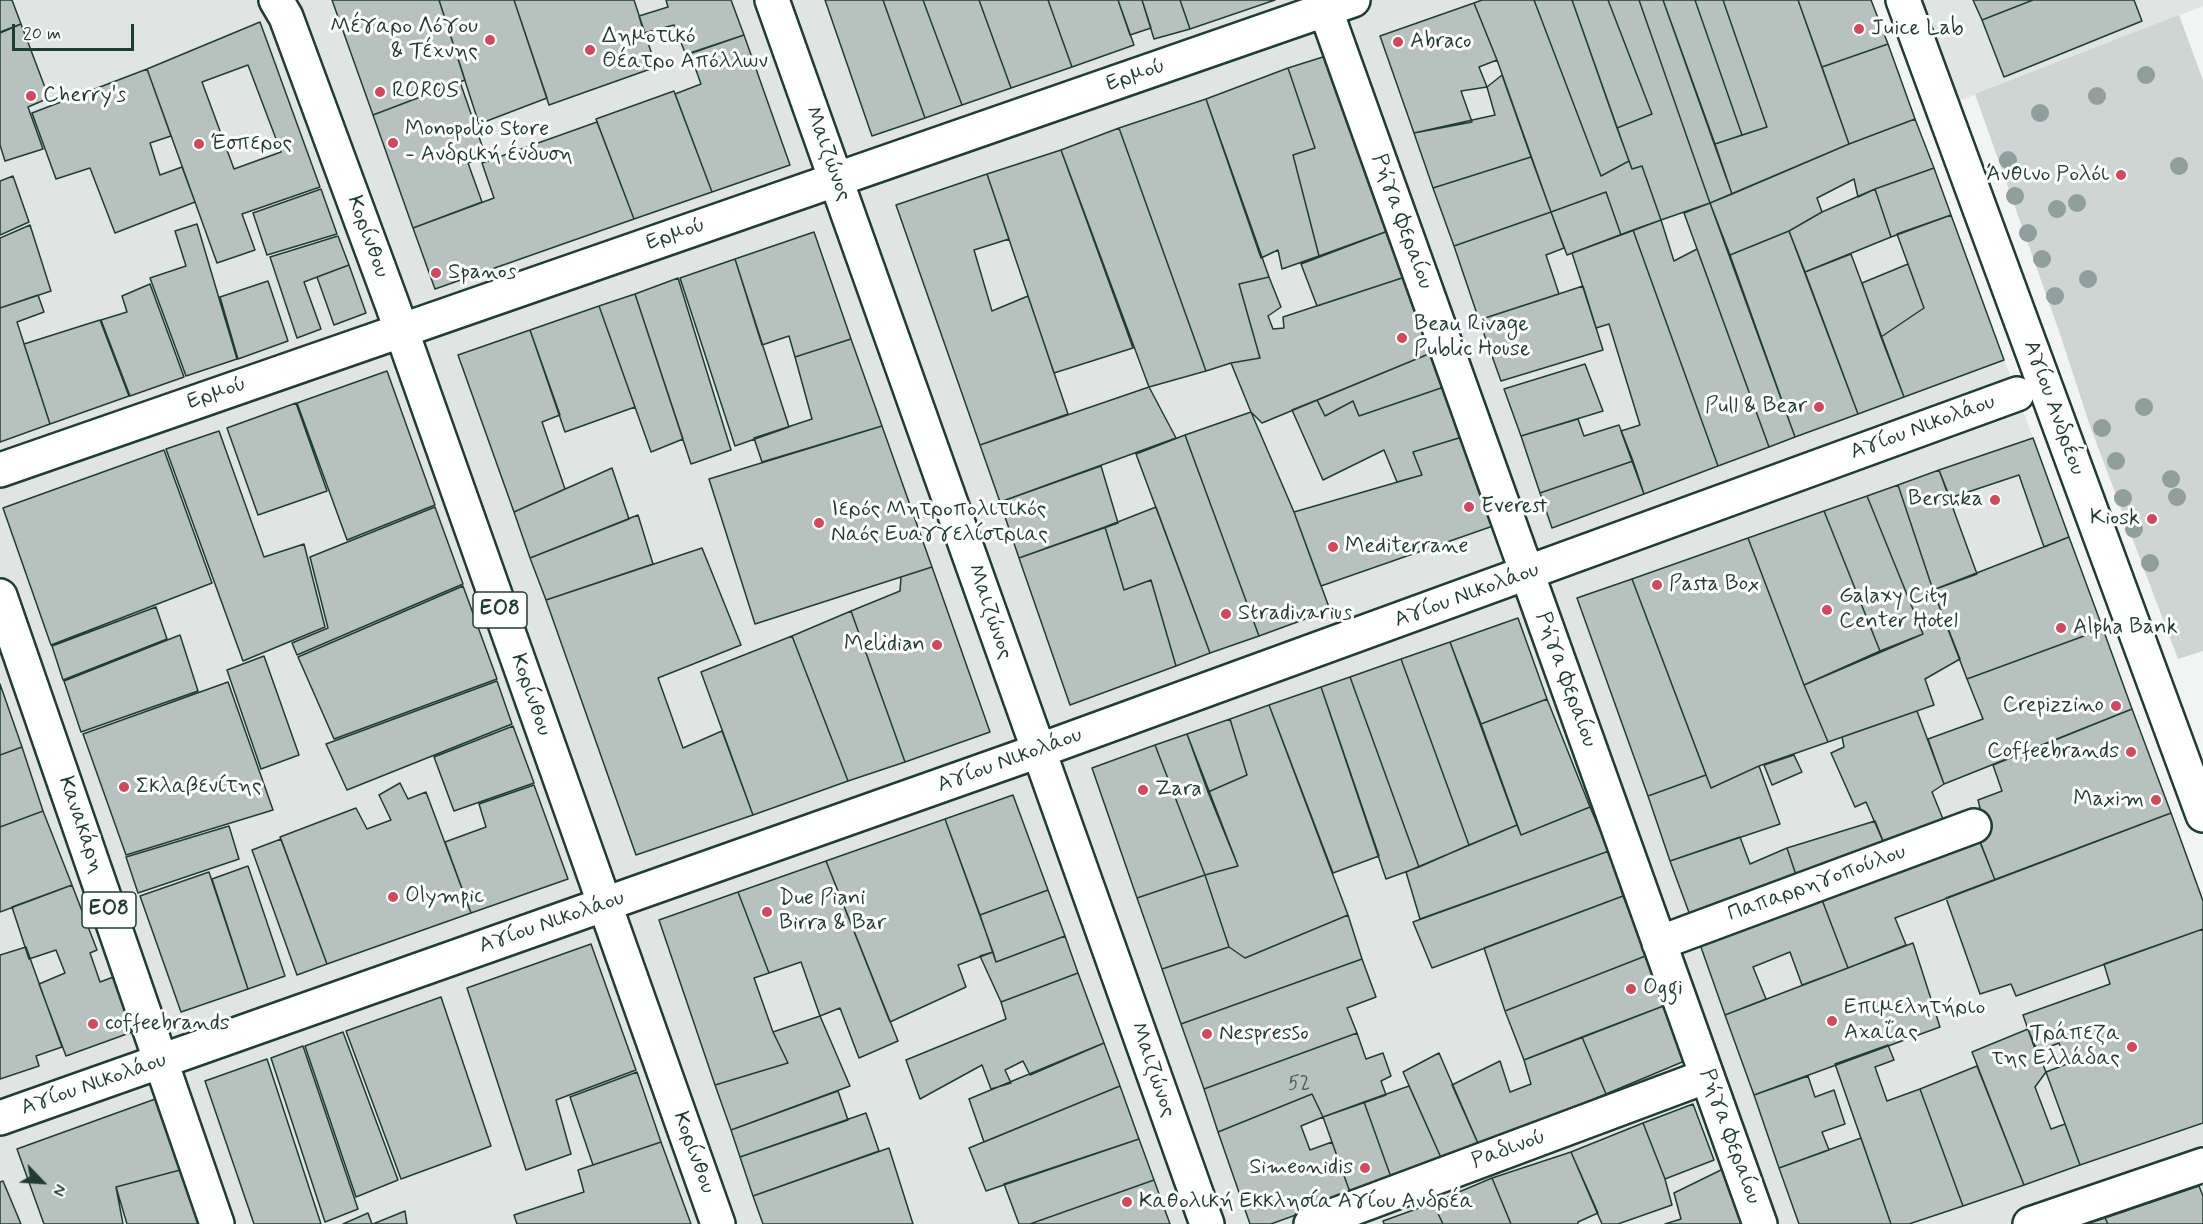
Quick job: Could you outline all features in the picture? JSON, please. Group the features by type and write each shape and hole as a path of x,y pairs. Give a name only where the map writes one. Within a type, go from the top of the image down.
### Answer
{"street":[{"name":"Κορίνθου","path":"276,0 286,18 401,330 718,1224"},
{"name":"Μαιζώνος","path":"772,0 1207,1224"},
{"name":"Αγίου Ανδρέου","path":"1904,0 2203,815"},
{"name":"Ερμού","path":"0,470 836,180 1333,3"},
{"name":"Ρήγα Φεραίου","path":"1333,3 1527,574 1760,1224"},
{"name":"Αγίου Νικολάου","path":"0,1118 1038,751 2017,394"},
{"name":"Κανακάρη","path":"0,596 217,1224"},
{"name":"Παπαρρηγοπούλου","path":"1659,943 1974,826"},
{"name":"Ραδινού","path":"1311,1224 1707,1076"},
{"path":"2030,1224 2203,1165"}],"shaded area":[{"path":"0,0 1872,0 2203,900 2203,1224 0,1224"},
{"path":"1907,0 2203,0 2203,6 1948,105"},
{"path":"2179,15 2203,80 2203,651 2178,659 2090,426 2059,331 1975,94"}],"building":[{"path":"0,0 12,0 21,24 0,32"},
{"path":"332,0 439,0 465,80 373,115"},
{"name":"Μέγαρο Λόγου & Τέχνης","path":"439,0 514,0 547,98 479,124"},
{"name":"Δημοτικό Θέατρο Απόλλων","path":"514,0 634,0 656,67 549,105"},
{"path":"666,0 731,0 744,35 686,55 674,25 644,33 639,16 668,7"},
{"path":"825,0 883,0 925,118 872,136"},
{"path":"883,0 923,0 962,105 925,118"},
{"path":"923,0 979,0 1011,88 962,105"},
{"path":"979,0 1048,0 1072,67 1011,88"},
{"path":"1048,0 1118,0 1134,45 1072,67"},
{"path":"1118,0 1142,0 1151,28 1130,35"},
{"path":"1142,0 1180,0 1190,29 1154,39"},
{"path":"1180,0 1275,0 1190,29"},
{"path":"1482,0 1534,0 1601,176 1629,161 1632,169 1642,166 1661,220 1621,235 1606,192 1551,212 1497,60 1474,3"},
{"path":"1534,0 1572,0 1629,161 1601,176"},
{"path":"1572,0 1608,0 1652,114 1617,128"},
{"path":"1608,0 1639,0 1710,203 1661,220 1642,166 1632,169 1617,128 1652,114"},
{"path":"1639,0 1663,0 1732,194 1710,203"},
{"path":"1663,0 1695,0 1742,135 1715,144"},
{"path":"1695,0 1723,0 1767,127 1742,135"},
{"path":"1723,0 1798,0 1849,144 1732,194 1715,144 1767,127"},
{"path":"1798,0 1871,0 1888,44 1822,67"},
{"path":"1973,0 2033,0 1982,20"},
{"path":"2033,0 2134,0 2142,21 2004,77 1982,20"},
{"path":"1474,3 1497,60 1479,67 1487,87 1461,91 1472,122 1414,133 1380,36"},
{"name":"Έσπερος","path":"260,22 320,187 242,214 255,250 217,263 147,69","holes":["248,65 281,152 234,169 202,82"]},
{"path":"21,24 49,98 28,107 43,149 5,161 0,145 0,33"},
{"path":"744,35 790,165 712,192 675,94 701,84 690,53"},
{"path":"1888,44 1915,119 1849,144 1822,67"},
{"path":"1326,56 1388,231 1319,256 1293,155 1315,148 1288,68"},
{"path":"1288,68 1315,148 1293,155 1319,256 1282,269 1278,250 1261,258 1206,99"},
{"path":"147,69 171,136 150,143 160,175 182,167 195,202 115,233 90,168 56,179 32,113"},
{"path":"1502,75 1531,157 1433,188 1414,133 1495,115 1487,87"},
{"path":"460,82 486,157 468,163 482,202 413,228 373,115"},
{"path":"674,91 712,192 634,219 596,119"},
{"path":"1206,99 1269,277 1239,284 1260,358 1231,363 1206,371 1119,128"},
{"path":"1915,119 1934,168 1858,197 1854,179 1817,198 1822,212 1789,231 1730,255 1710,203 1849,144"},
{"path":"597,122 634,219 435,289 413,228 494,198 482,163"},
{"path":"1119,128 1206,371 1149,387 1061,150"},
{"path":"1061,150 1133,348 1054,373 987,174"},
{"path":"1531,157 1551,212 1454,246 1433,188"},
{"path":"1934,168 1951,215 1891,237 1875,189"},
{"path":"987,174 1009,239 974,250 992,311 1028,296 1068,414 980,445 896,205"},
{"path":"13,176 29,222 0,235 0,181"},
{"path":"321,189 337,234 267,255 253,213"},
{"path":"1875,189 1891,237 1805,272 1789,231 1822,212"},
{"path":"1606,192 1621,235 1567,255 1551,212"},
{"path":"1710,203 1795,437 1769,447 1684,213"},
{"path":"1551,212 1564,248 1546,255 1559,294 1479,320 1454,246"},
{"path":"1951,215 2004,360 1904,397 1881,337 1924,308 1897,234"},
{"path":"1661,220 1674,261 1697,249 1769,447 1718,466 1633,230"},
{"path":"197,224 237,359 186,376 150,278 186,266 175,231"},
{"path":"30,225 51,291 0,308 0,238"},
{"path":"1633,230 1718,466 1644,494 1621,431 1640,425 1609,324 1596,328 1572,253"},
{"path":"1388,231 1405,277 1317,306 1301,264"},
{"path":"1789,231 1858,414 1795,437 1730,255"},
{"path":"814,232 851,339 795,357 789,336 762,345 735,259"},
{"path":"338,236 349,265 304,282 321,329 297,338 270,257"},
{"path":"1851,254 1904,397 1858,414 1805,272"},
{"path":"735,259 789,427 735,446 680,278"},
{"path":"1908,264 1924,308 1881,337 1862,283"},
{"path":"349,265 366,313 334,325 317,277"},
{"path":"1269,277 1281,307 1268,316 1273,329 1284,328 1283,317 1405,277 1431,353 1262,423 1251,412 1231,363 1260,358 1239,284"},
{"path":"678,278 731,450 691,464 635,294"},
{"path":"268,281 288,341 238,359 220,297"},
{"path":"150,284 184,377 130,396 101,320 127,312 122,296"},
{"path":"1583,286 1603,350 1501,381 1479,320"},
{"path":"635,294 683,439 651,452 599,306"},
{"path":"38,295 44,312 17,322 50,424 0,442 0,308"},
{"path":"599,306 635,407 565,432 530,330"},
{"path":"100,320 129,396 50,424 24,344"},
{"path":"530,330 560,415 542,422 565,489 514,512 458,355"},
{"path":"851,339 882,426 762,462 754,438 812,419 795,357"},
{"path":"1431,353 1444,387 1359,416 1353,401 1325,416 1317,400"},
{"path":"1585,364 1603,411 1521,436 1504,389"},
{"path":"387,371 435,505 347,540 297,403"},
{"path":"1149,387 1176,438 1000,502 980,445"},
{"path":"1444,387 1462,437 1413,452 1422,475 1397,482 1384,450 1323,480 1292,410 1317,400 1325,416 1353,401 1359,416"},
{"path":"296,403 327,491 258,515 227,428"},
{"path":"1251,412 1294,512 1330,610 1259,636 1185,435"},
{"path":"1578,419 1584,436 1619,425 1633,461 1540,493 1521,436"},
{"name":"Ιερός Μητροπολιτικός Ναός Ευαγγελίστριας","path":"882,426 932,567 755,624 709,479"},
{"path":"219,431 264,557 304,544 325,627 243,661 166,449"},
{"path":"1185,435 1259,636 1210,653 1136,454"},
{"path":"1462,437 1493,526 1321,586 1294,512 1422,475 1413,452"},
{"path":"2033,438 2069,537 2044,547 2019,475 1950,498 1939,470"},
{"path":"164,450 212,583 51,645 3,508"},
{"path":"1633,461 1644,494 1552,528 1540,493"},
{"path":"1101,466 1118,523 1019,558 1000,502"},
{"path":"612,468 629,519 530,558 514,512"},
{"path":"1939,470 1977,574 1933,590 1898,485"},
{"path":"1898,485 1933,590 1960,659 1925,679 1934,705 1828,742 1804,685 1923,634 1867,496"},
{"path":"1867,496 1923,634 1880,651 1824,511"},
{"path":"435,507 463,584 297,655 292,643 328,628 310,557"},
{"path":"1156,507 1210,653 1176,666 1151,580 1124,590 1105,527"},
{"path":"1824,511 1880,651 1804,685 1748,538"},
{"path":"638,515 653,564 546,600 530,558"},
{"path":"1105,527 1124,590 1151,580 1176,666 1070,705 1019,558"},
{"path":"2069,537 2103,629 1967,679 1933,590"},
{"path":"1748,538 1828,742 1759,766 1711,788 1632,579"},
{"path":"702,548 741,645 658,678 683,748 722,731 753,815 636,855 546,600"},
{"path":"932,567 990,732 905,762 851,611 900,591 901,577"},
{"path":"1632,579 1706,775 1648,796 1577,598"},
{"path":"463,586 497,679 334,739 298,657"},
{"path":"156,607 167,639 63,680 52,646"},
{"path":"851,611 905,762 848,781 792,636"},
{"path":"1518,618 1547,699 1481,724 1450,642"},
{"path":"2103,629 2132,709 1944,784 1928,739 1983,719 1967,679"},
{"path":"180,635 198,691 81,732 64,681"},
{"path":"792,636 848,781 753,815 701,672"},
{"path":"1450,642 1517,825 1469,845 1401,659"},
{"path":"264,656 299,755 261,769 227,670"},
{"path":"1401,659 1469,845 1419,867 1350,677"},
{"path":"1350,677 1419,867 1386,879 1321,687"},
{"path":"497,681 512,724 347,790 326,744"},
{"path":"228,682 273,810 126,855 83,734"},
{"path":"0,684 22,747 0,755"},
{"path":"1321,687 1379,856 1333,873 1269,705"},
{"path":"1547,699 1590,807 1521,835 1481,724"},
{"path":"1269,705 1348,915 1245,958 1229,947 1205,875 1238,866 1208,792 1247,775 1230,719"},
{"path":"2132,709 2171,813 1995,880 1969,813 1980,808 1978,800 2002,791 1993,765"},
{"path":"1917,711 1944,784 1932,792 1945,824 1885,846 1866,802 1855,807 1831,753 1844,747 1842,737"},
{"path":"1230,719 1247,775 1208,792 1187,734"},
{"path":"513,726 534,783 454,811 434,757"},
{"path":"1187,734 1238,866 1205,875 1155,745"},
{"path":"1155,745 1205,875 1137,898 1092,768"},
{"path":"22,747 43,811 0,827 0,755"},
{"path":"1794,755 1802,772 1772,785 1764,765"},
{"path":"1759,766 1780,824 1670,861 1648,796 1706,775 1711,788"},
{"path":"400,783 408,799 426,792 471,913 327,964 280,837 356,808 367,829 391,820 379,795"},
{"path":"534,785 568,879 471,913 445,842 486,827 479,804"},
{"path":"1013,795 1048,890 980,915 945,819"},
{"path":"1590,807 1609,851 1420,919 1406,872 1517,825 1521,835"},
{"path":"43,811 72,885 0,912 0,827"},
{"path":"2171,813 2203,901 2203,929 2016,996 2011,984 1980,994 1946,898"},
{"path":"945,819 993,952 958,965 966,987 890,1022 826,861"},
{"path":"1875,821 1885,846 1797,878 1787,848"},
{"path":"229,826 239,859 138,893 126,857"},
{"path":"1976,832 1995,880 1895,918 1906,945 1848,968 1819,892"},
{"path":"1740,837 1750,864 1787,848 1797,878 1691,918 1670,861"},
{"path":"281,839 327,964 297,975 252,850"},
{"path":"1609,851 1623,896 1432,968 1413,922"},
{"path":"826,861 898,1041 859,1058 840,1008 820,1016 801,962 769,973 738,892"},
{"path":"248,866 285,976 248,989 212,879"},
{"path":"209,872 248,989 181,1012 140,896"},
{"path":"1205,875 1229,947 1162,969 1137,898"},
{"path":"72,885 97,950 90,953 100,982 116,976 135,1031 66,1056 39,984 65,973 56,950 29,959 12,907"},
{"path":"1048,890 1065,936 996,962 980,915"},
{"path":"738,892 769,973 754,978 773,1032 788,1063 715,1085 659,920"},
{"path":"1819,892 1848,968 1802,985 1790,952 1753,967 1766,999 1725,1015 1697,936"},
{"path":"1623,896 1648,955 1505,1011 1484,948"},
{"path":"1348,915 1362,959 1181,1024 1162,969 1229,947 1245,958"},
{"name":"Τράπεζα της Ελλάδας","path":"2203,929 2203,1123 2080,1165 2046,1072 2067,1064 2059,1043 2036,1052 2023,1015 2110,984 2104,964"},
{"path":"1065,936 1078,973 1001,1002 980,956 993,952 996,962"},
{"name":"Επιμελητήριο Αχαΐας","path":"1913,943 1940,1027 1754,1095 1725,1015"},
{"path":"591,944 636,1070 556,1100 571,1154 526,1170 467,988"},
{"path":"26,947 62,1047 36,1056 39,1066 0,1079 0,955"},
{"path":"1648,955 1666,1005 1524,1060 1505,1011"},
{"path":"1362,959 1376,997 1347,1008 1357,1033 1204,1089 1181,1024"},
{"path":"1078,973 1104,1043 1030,1075 1023,1061 1005,1070 1011,1083 991,1089 982,1065 920,1099 906,1060 1006,1019 1001,1002"},
{"path":"441,997 491,1146 401,1179 346,1031"},
{"path":"1666,1005 1687,1060 1606,1094 1582,1037"},
{"path":"820,1016 850,1086 731,1130 715,1085 788,1063 773,1032"},
{"path":"2028,1029 2046,1072 2035,1087 2051,1129 2065,1124 2080,1165 2024,1185 1972,1052"},
{"path":"343,1032 398,1180 356,1197 305,1046"},
{"path":"1357,1033 1366,1059 1383,1053 1391,1076 1381,1081 1386,1095 1323,1117 1312,1094 1218,1132 1204,1089"},
{"path":"1582,1037 1606,1094 1480,1148 1452,1085 1500,1061 1510,1092 1531,1084 1524,1060"},
{"path":"1104,1043 1120,1086 984,1142 969,1099"},
{"path":"1888,1045 1894,1060 1875,1067 1887,1101 1920,1089 1963,1206 1909,1224 1891,1224 1835,1064"},
{"path":"303,1046 358,1209 325,1222 271,1058"},
{"path":"1439,1053 1480,1148 1442,1160 1403,1072"},
{"path":"267,1059 321,1224 254,1224 205,1081"},
{"path":"1977,1066 2024,1185 1963,1206 1920,1089"},
{"path":"637,1072 661,1142 593,1165 570,1097"},
{"path":"1808,1076 1815,1097 1834,1090 1845,1124 1822,1132 1829,1150 1779,1168 1754,1095"},
{"path":"1120,1086 1139,1139 986,1191 969,1148"},
{"path":"1409,1086 1442,1160 1392,1180 1364,1102"},
{"path":"838,1091 848,1120 740,1157 731,1130"},
{"path":"1312,1094 1323,1117 1301,1126 1310,1150 1332,1142 1351,1195 1271,1224 1250,1224 1218,1132"},
{"path":"158,1098 184,1169 116,1187 123,1224 44,1224 17,1149"},
{"path":"1364,1102 1392,1180 1351,1195 1323,1117"},
{"path":"1693,1104 1714,1160 1665,1179 1643,1123"},
{"path":"866,1113 879,1151 753,1196 740,1157"},
{"path":"1643,1123 1665,1179 1672,1205 1618,1224 1602,1224 1571,1152"},
{"path":"1861,1138 1891,1224 1799,1224 1779,1168"},
{"path":"1139,1139 1154,1180 1030,1224 1019,1224 1004,1184"},
{"path":"661,1142 691,1224 517,1224 514,1215 584,1192 578,1170"},
{"path":"889,1148 913,1224 763,1224 753,1196"},
{"path":"1571,1152 1598,1213 1578,1224 1511,1224 1492,1178"},
{"path":"184,1169 200,1224 127,1224 116,1187"},
{"path":"1723,1169 1744,1224 1665,1224 1681,1219 1674,1193"},
{"path":"1492,1178 1511,1224 1443,1224 1433,1203"},
{"name":"Καθολική Εκκλησία Αγίου Ανδρέα","path":"1154,1180 1170,1224 1030,1224"},
{"path":"3,1181 21,1224 0,1224 0,1182"},
{"path":"2199,1186 2203,1196 2203,1224 2108,1224 2105,1218"},
{"path":"1433,1203 1443,1224 1384,1224 1383,1221"},
{"path":"405,1211 407,1224 373,1224"},
{"path":"368,1213 372,1224 343,1224"},
{"path":"2105,1218 2108,1224 2086,1224"}],"place":[{"name":"Juice Lab","path":"1859,29"},
{"name":"Μέγαρο Λόγου & Τέχνης","path":"490,40"},
{"name":"Abraco","path":"1398,42"},
{"name":"Δημοτικό Θέατρο Απόλλων","path":"590,50"},
{"name":"ROROS","path":"380,92"},
{"name":"Cherry's","path":"31,96"},
{"name":"Monopolio Store - Ανδρική ένδυση","path":"393,143"},
{"name":"Έσπερος","path":"199,144"},
{"name":"Άνθινο Ρολόι","path":"2121,175"},
{"name":"Spanos","path":"436,273"},
{"name":"Beau Rivage Public House","path":"1402,338"},
{"name":"Pull & Bear","path":"1819,407"},
{"name":"Bershka","path":"1995,500"},
{"name":"Everest","path":"1469,507"},
{"name":"Kiosk","path":"2152,519"},
{"name":"Ιερός Μητροπολιτικός Ναός Ευαγγελίστριας","path":"819,523"},
{"name":"Mediterrane","path":"1333,547"},
{"name":"Pasta Box","path":"1657,585"},
{"name":"Galaxy City Center Hotel","path":"1827,610"},
{"name":"Stradivarius","path":"1226,614"},
{"name":"Alpha Bank","path":"2061,628"},
{"name":"Melidian","path":"937,645"},
{"name":"Crepizzino","path":"2116,706"},
{"name":"Coffeebrands","path":"2131,752"},
{"name":"Σκλαβενίτης","path":"124,787"},
{"name":"Zara","path":"1143,790"},
{"name":"Maxim","path":"2156,800"},
{"name":"Olympic","path":"393,897"},
{"name":"Due Piani Birra & Bar","path":"767,912"},
{"name":"Oggi","path":"1631,989"},
{"name":"Επιμελητήριο Αχαΐας","path":"1832,1021"},
{"name":"coffeebrands","path":"93,1024"},
{"name":"Nespresso","path":"1207,1034"},
{"name":"Τράπεζα της Ελλάδας","path":"2132,1047"},
{"name":"Simeonidis","path":"1365,1168"},
{"name":"Καθολική Εκκλησία Αγίου Ανδρέα","path":"1127,1202"}]}
